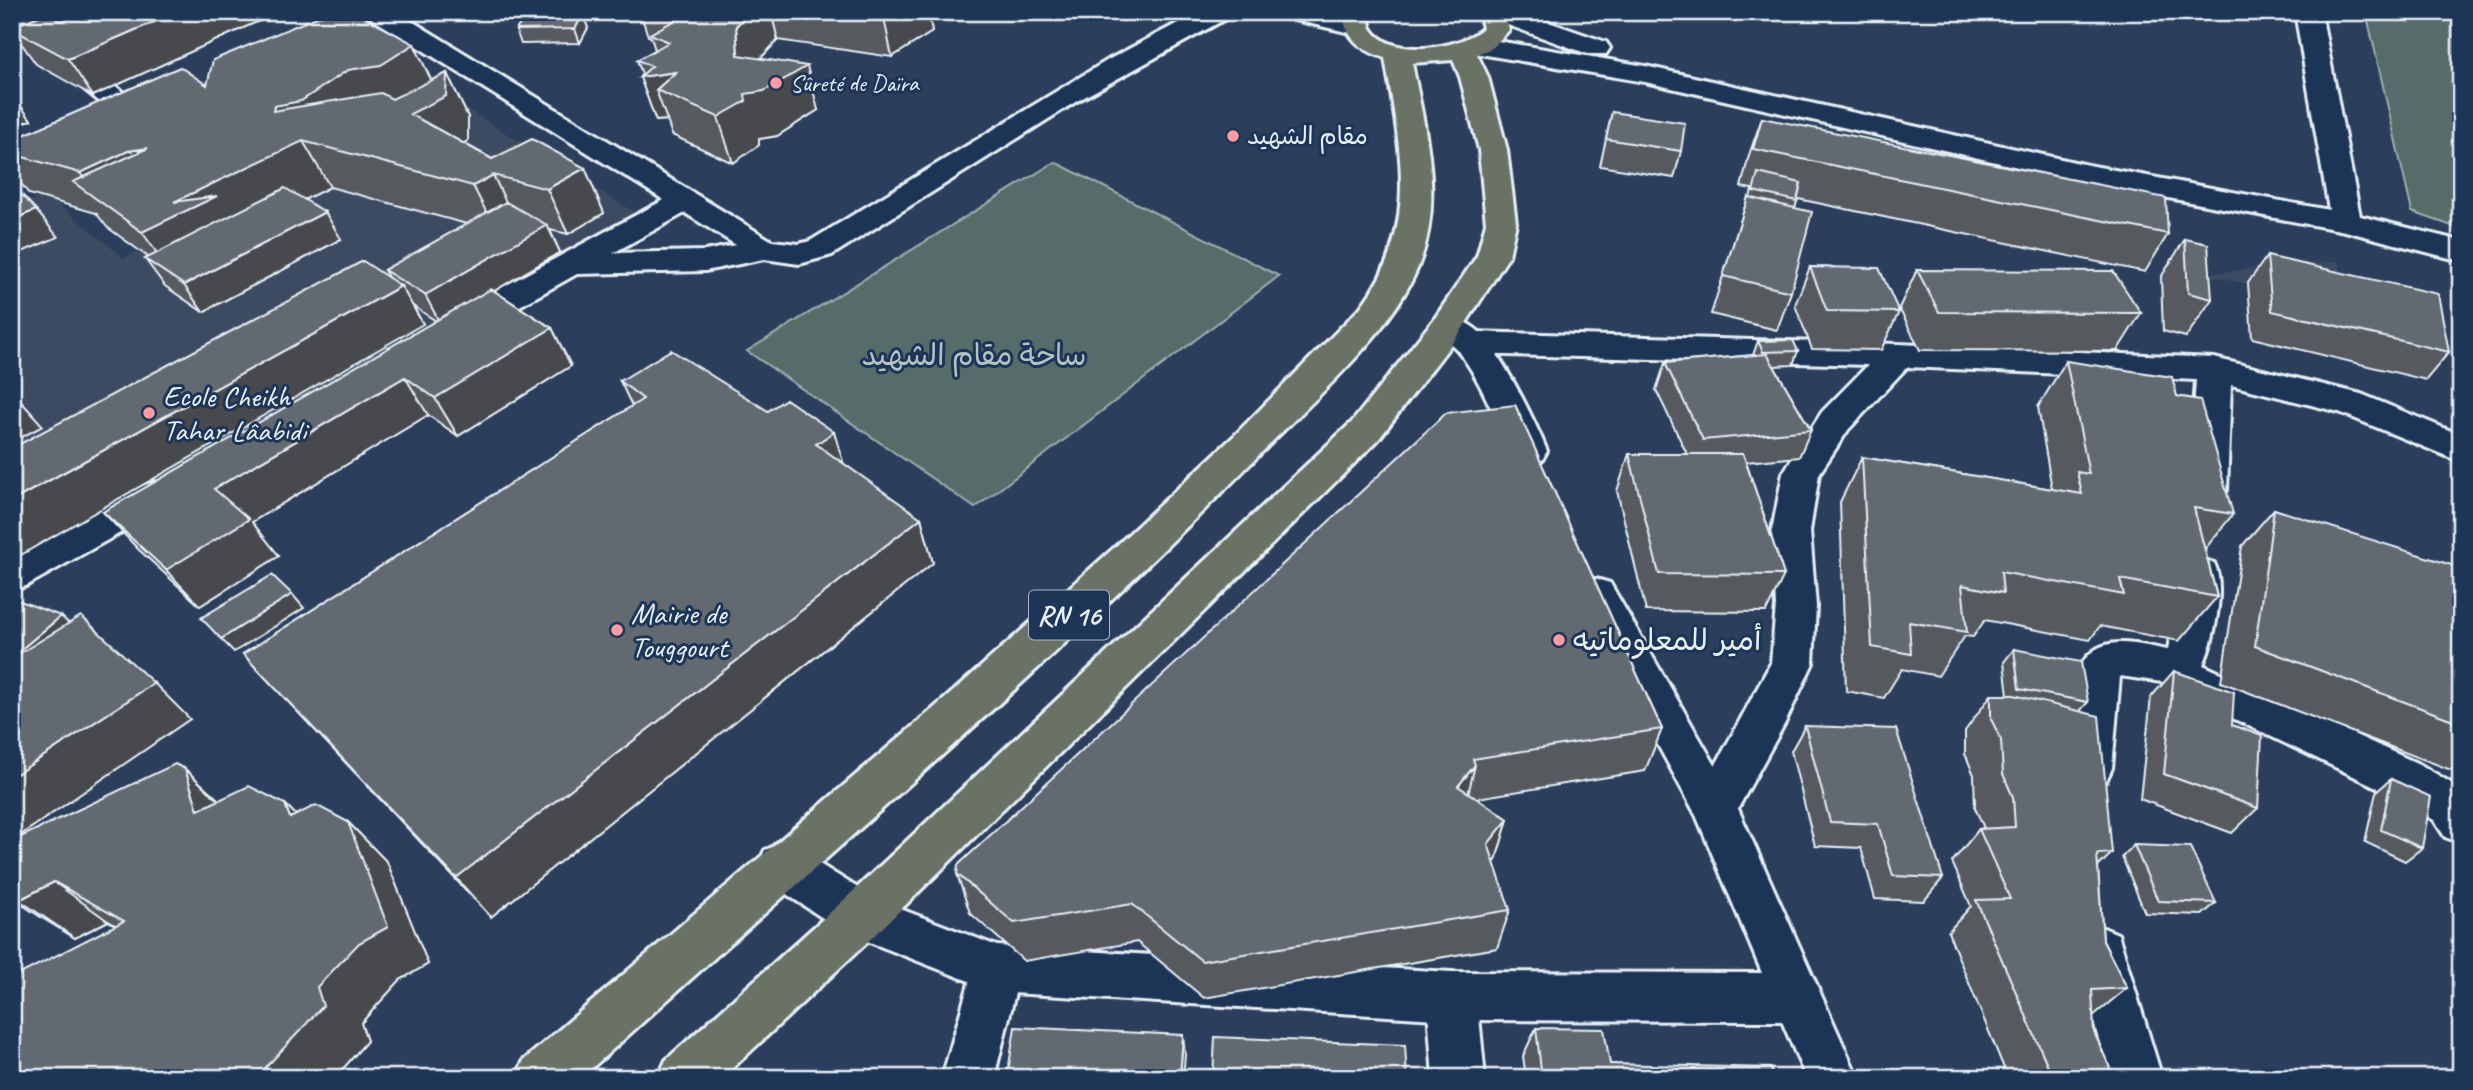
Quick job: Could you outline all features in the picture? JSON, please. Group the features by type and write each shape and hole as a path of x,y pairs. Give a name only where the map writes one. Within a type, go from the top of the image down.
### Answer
{"main road":[{"path":"1355,19 1371,41 1397,52 1420,56 1472,50 1496,30 1493,12"},
{"name":"RN 16","path":"684,1078 861,916 1365,431 1459,335 1493,256 1502,223 1493,150 1474,77 1472,50"},
{"name":"RN 16","path":"542,1078 781,865 1086,601 1257,435 1338,353 1373,311 1400,271 1414,234 1420,190 1397,52"}],"street":[{"path":"109,12 71,26 52,39 51,44 57,54 135,116"},
{"path":"566,264 705,261 764,250 799,254 821,248 1057,101 1167,38 1220,12"},
{"path":"1291,12 1355,19"},
{"path":"1493,12 1593,46 1645,74"},
{"path":"2308,12 2346,222"},
{"path":"373,16 764,250"},
{"path":"1472,50 1645,74 2088,174 2346,222 2461,251"},
{"path":"435,339 566,264 683,202"},
{"path":"1459,335 2214,369 2349,402 2461,449"},
{"path":"1459,335 1517,422 1545,486"},
{"path":"1715,807 1771,708 1792,663 1796,606 1791,531 1801,473 1835,421 1898,355"},
{"path":"2169,669 2179,668 2186,662 2189,649 2205,532 2214,369"},
{"path":"12,575 182,481"},
{"path":"1579,563 1715,807 1832,1078"},
{"path":"2085,812 2099,669 2113,659 2125,659 2169,669 2405,779 2450,806 2461,823"},
{"path":"781,865 861,916 997,969 1452,996 1796,997"},
{"path":"2094,908 2104,973 2136,1078"},
{"path":"968,1078 997,969"},
{"path":"1452,996 1459,1078"}],"shaded area":[{"name":"Ecole Cheikh Tahar Lâabidi","path":"452,100 637,214 12,568 12,209 46,194 124,258"},
{"path":"2339,261 2347,305 2202,274"}],"green space":[{"path":"2366,12 2461,12 2461,229 2412,212"},
{"name":"ساحة مقام الشهيد","path":"1055,162 1279,276 975,508 747,351"}],"building":[{"path":"82,12 177,12 68,59 12,29 46,13 61,21"},
{"path":"329,12 355,12 414,44 381,65 348,70 301,101 274,106 273,111 381,93 392,99 447,73 446,96 410,114 492,159 532,139 585,168 547,189 493,175 473,186 303,141 174,202 217,196 142,232 73,182 148,148 128,151 80,173 12,154 12,140 180,67 207,85 213,60"},
{"path":"682,12 750,12 736,26 738,55 807,66 764,91 745,94 746,101 718,117 656,90 676,72 640,77 652,66 637,60 669,42 650,34 686,14"},
{"path":"583,14 575,29 516,30 525,16"},
{"path":"1612,112 1685,123 1681,151 1606,139"},
{"path":"1762,118 2166,198 2168,234 1753,149"},
{"path":"1758,173 1801,183 1797,201 1753,191"},
{"path":"12,185 36,210 12,220"},
{"path":"285,188 325,212 184,285 145,259"},
{"path":"1748,197 1812,212 1791,292 1723,276"},
{"path":"506,202 547,225 425,295 384,270"},
{"path":"2185,239 2208,244 2212,299 2188,293"},
{"path":"2267,256 2438,294 2449,352 2272,311"},
{"path":"363,261 401,286 12,501 12,448"},
{"path":"1810,267 1879,268 1899,312 1827,311"},
{"path":"1917,270 2113,271 2141,313 1939,312"},
{"path":"491,289 552,328 435,398 405,377 214,489 249,519 166,570 103,512"},
{"path":"1793,340 1798,351 1763,352 1758,341"},
{"name":"Mairie de Touggourt","path":"671,350 768,411 786,399 834,432 816,444 921,518 456,878 243,654 643,399 620,381"},
{"path":"1767,354 1811,430 1703,440 1665,363"},
{"path":"2066,361 2172,377 2177,396 2200,400 2233,514 2194,508 2217,597 2120,579 2124,595 2001,572 2003,593 1962,585 1967,632 1909,622 1911,654 1872,647 1862,457 2082,494 2077,472 2089,474"},
{"path":"1515,405 1662,729 1473,759 1475,765 1458,786 1508,819 1488,844 1510,910 1202,961 1132,904 1014,923 957,874 958,865 1446,413"},
{"path":"1629,454 1743,454 1784,575 1659,574"},
{"path":"2274,509 2458,567 2461,577 2461,723 2255,646"},
{"path":"272,575 292,594 221,639 201,618"},
{"path":"12,598 61,616 12,657"},
{"path":"81,616 154,683 12,777 12,658"},
{"path":"2014,649 2081,662 2088,702 2019,689"},
{"path":"2174,671 2234,692 2232,725 2262,736 2258,808 2164,774"},
{"path":"1991,695 2014,695 2099,716 2112,853 2097,854 2103,941 2127,988 2092,990 2094,1032 2114,1077 2053,1078 1976,900 2010,899 1979,829 2015,827 2013,797 2003,774 2001,740 1991,719"},
{"path":"1805,726 1896,729 1943,878 1893,876 1878,824 1830,822"},
{"path":"175,764 185,769 198,810 249,786 285,804 290,818 316,805 348,822 388,927 359,943 317,987 323,1006 256,1078 12,1078 12,978 124,921 54,882 19,900 12,895 12,841"},
{"path":"2391,779 2431,797 2422,848 2381,830"},
{"path":"2134,845 2190,847 2216,903 2158,901"},
{"path":"1015,1027 1183,1035 1180,1078 1007,1078"},
{"path":"1536,1028 1604,1029 1610,1064 1771,1068 1773,1078 1542,1078"},
{"path":"1215,1037 1405,1045 1407,1078 1213,1078"}],"place":[{"name":"Sûreté de Daïra","path":"776,83"},
{"name":"مقام الشهيد","path":"1233,136"},
{"name":"Ecole Cheikh Tahar Lâabidi","path":"149,413"},
{"name":"Mairie de Touggourt","path":"617,630"},
{"name":"أمیر للمعلوماتیه","path":"1559,640"}]}
